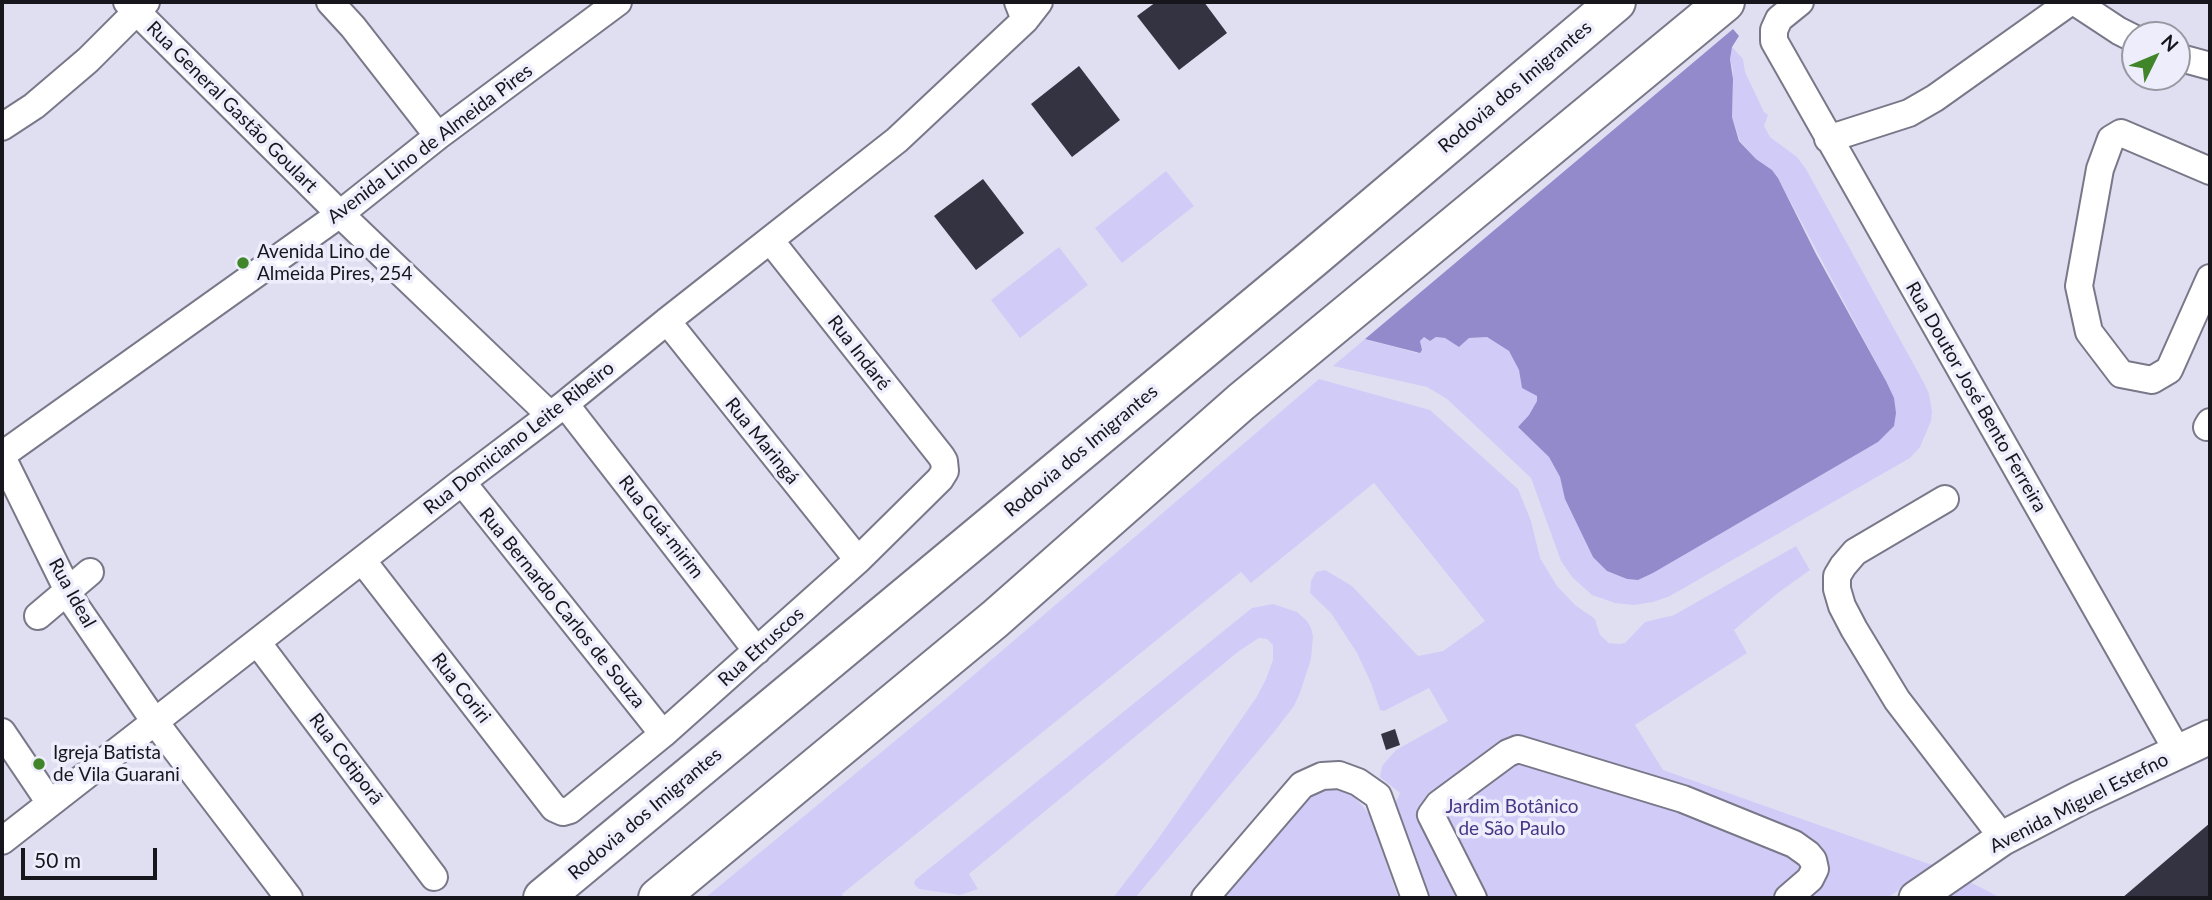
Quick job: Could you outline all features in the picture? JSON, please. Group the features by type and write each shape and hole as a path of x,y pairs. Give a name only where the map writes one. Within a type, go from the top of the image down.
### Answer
{"highway":[{"name":"Rodovia dos Imigrantes","path":"543,898 1312,259 1616,2"},
{"path":"658,898 995,619 1241,402 1725,2"}],"main road":[{"name":"Avenida Miguel Estefno","path":"1916,898 2003,838 2080,797 2210,737"}],"street":[{"path":"330,2 353,27 438,136"},
{"name":"Avenida Lino de Almeida Pires","path":"2,456 340,214 438,136 618,2"},
{"name":"Rua Doutor José Bento Ferreira","path":"1800,2 1779,19 1774,30 1774,41 2178,752"},
{"path":"1828,139 1909,113 1965,79 2072,2 2121,32"},
{"path":"2,127 34,106 88,60 137,5"},
{"name":"Rua General Gastão Goulart","path":"137,5 340,214 557,410"},
{"name":"Rua Domiciano Leite Ribeiro","path":"2,841 557,410 897,140 1027,8"},
{"path":"2191,61 2210,66"},
{"path":"2210,171 2121,133 2111,139 2100,169 2079,286 2089,332 2121,373 2152,380 2169,370 2210,278"},
{"name":"Rua Indaré","path":"770,240 941,456 945,466"},
{"name":"Rua Maringá","path":"667,321 858,560"},
{"name":"Rua Guá-mirim","path":"557,410 757,651"},
{"name":"Rua Ideal","path":"2,456 68,591 155,722 289,898"},
{"name":"Rua Etruscos","path":"563,812 570,810 663,734 858,560 940,479 945,466"},
{"name":"Rua Bernardo Carlos de Souza","path":"461,482 663,734"},
{"path":"1945,499 1855,552 1837,576 1837,589 1854,629 1897,700 2003,838"},
{"name":"Rua Coriri","path":"362,560 555,808 563,812"},
{"path":"38,616 90,572"},
{"name":"Rua Cotiporã","path":"257,642 434,877"},
{"path":"2,732 50,803"},
{"path":"1473,898 1431,815 1439,804 1508,753 1518,749 1683,799 1794,844 1808,854 1815,869 1810,879 1788,898"},
{"path":"1205,898 1302,785 1322,776 1339,775 1358,782 1378,796 1415,898"}],"green space":[{"path":"1732,47 1743,59 1745,72 1764,112 1768,115 1764,126 1770,137 1797,157 1806,169 1924,383 1929,394 1931,421 1920,447 1910,458 1670,596 1634,605 1615,603 1592,595 1572,577 1561,561 1531,478 1447,399 1427,387 1333,366 1365,339 1417,353 1422,350 1420,341 1424,337 1430,341 1436,337 1445,338 1459,347 1469,338 1487,337 1509,351 1519,370 1522,388 1537,396 1529,415 1518,427 1549,457 1560,477 1566,499 1607,571 1627,579 1638,580 1653,573 1878,442 1886,381 1778,178 1740,141 1732,117"},
{"path":"1166,171 1194,206 1122,263 1095,228"},
{"path":"1059,247 1088,285 1020,338 991,300"},
{"name":"Jardim Botânico de São Paulo","path":"1319,379 1430,410 1518,489 1531,521 1540,558 1557,586 1575,605 1595,619 1600,635 1609,643 1625,643 1645,622 1674,615 1796,546 1810,570 1734,630 1747,653 1635,725 1663,770 1935,866 1887,898 1424,898 1394,806 1400,793 1380,777 1382,766 1396,750 1448,721 1429,688 1384,711 1380,710 1357,653 1331,613 1310,593 1311,581 1316,572 1325,570 1352,586 1418,656 1443,651 1485,621 1374,483 1251,583 1241,572 842,894 844,898 705,898 948,697"},
{"path":"1273,604 1297,612 1307,621 1313,636 1311,659 1294,706 1135,898 1113,898 1158,839 1256,698 1273,660 1273,645 1267,639 1259,638 1239,651 969,874 978,889 960,895 919,889 914,884 915,880 1252,608"},
{"path":"1322,789 1338,789 1354,796 1370,815 1398,898 1221,898 1307,795"},
{"path":"1953,875 1976,885 2001,898 1921,898"}],"shaded area":[{"path":"1733,29 1739,36 1732,47 1730,59 1733,79 1732,117 1739,141 1778,178 1894,398 1894,426 1878,442 1653,573 1638,580 1627,579 1607,571 1593,557 1565,499 1560,477 1549,457 1518,427 1529,415 1537,396 1522,388 1519,370 1509,351 1487,337 1469,338 1459,347 1445,338 1436,337 1430,341 1424,337 1420,341 1420,353 1365,339"}],"building":[{"path":"1156,2 1204,2 1227,33 1179,70 1137,16"},
{"path":"1079,66 1120,120 1072,157 1031,104"},
{"path":"983,179 1024,233 976,270 934,216"},
{"path":"1395,729 1400,745 1386,750 1381,734"},
{"path":"2210,823 2210,898 2122,898"}],"place":[{"name":"Avenida Lino de Almeida Pires, 254","path":"243,263"},
{"name":"Igreja Batista de Vila Guarani","path":"39,764"}]}
